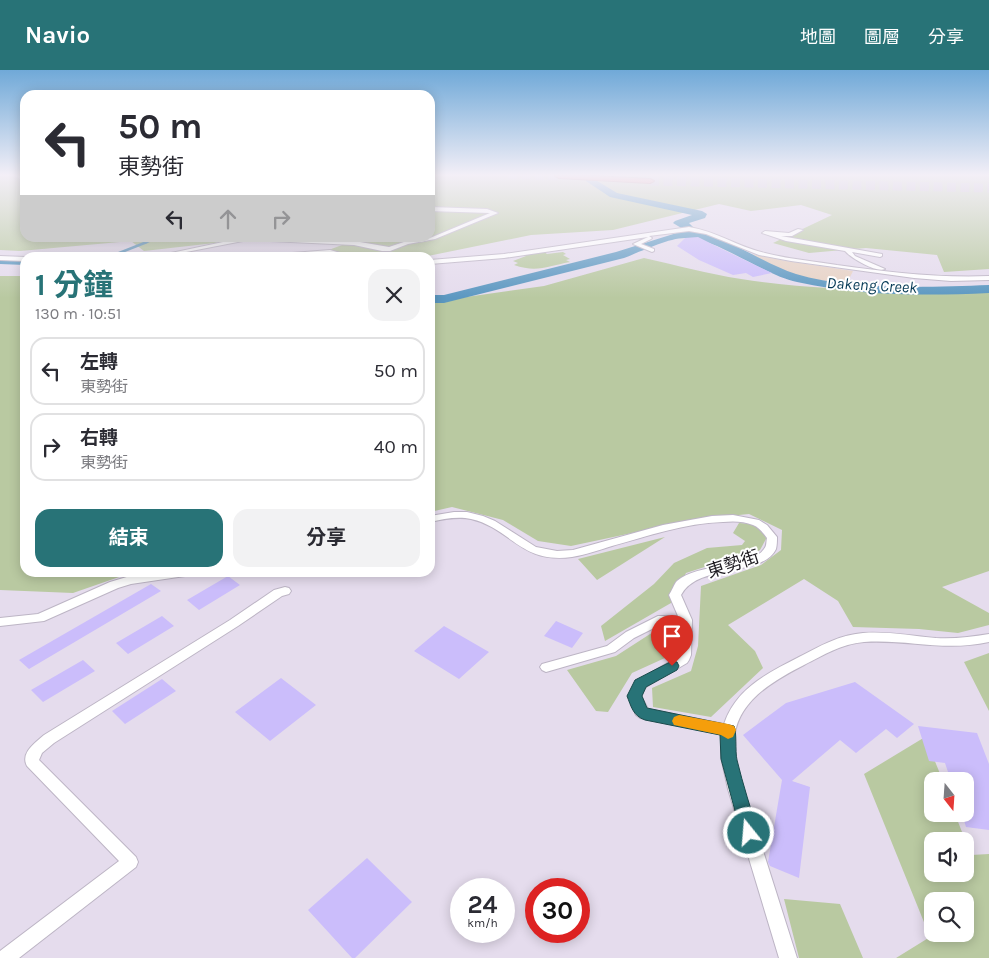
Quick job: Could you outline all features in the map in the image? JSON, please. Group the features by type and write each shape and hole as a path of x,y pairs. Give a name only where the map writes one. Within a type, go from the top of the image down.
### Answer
{"street":[{"path":"435,237 489,215"},
{"path":"435,262 504,256 689,229 700,230 740,247 782,258 919,279 955,280 989,278"},
{"path":"800,230 790,235 765,233 786,239 880,255"},
{"path":"652,250 636,244 659,233"},
{"path":"179,252 228,242"},
{"path":"333,242 354,243 382,250 412,242"},
{"path":"846,249 853,256 872,266 919,279"},
{"path":"0,258 20,259"},
{"name":"東勢街","path":"435,518 452,514 480,518 524,547 547,554 570,554 685,525 726,517 753,521 762,525 772,537 771,548 764,556 700,574 681,584 675,595 686,620 685,655 683,660 640,684 634,696 641,712 645,714 728,730"},
{"path":"0,622 40,618 114,584 151,577"},
{"path":"5,958 130,862 32,762 31,756 34,752 49,739 234,623 278,592 285,591"},
{"path":"546,667 611,649 630,635 662,619 686,620"},
{"path":"788,958 738,798 729,759 726,739 738,707 752,689 774,674 844,640 868,637 944,643 973,643 989,638"}],"shaded area":[{"path":"751,254 853,271 847,283 808,279 772,268 749,257"}],"green space":[{"path":"0,215 20,215 20,242 120,242 20,251 0,250"},
{"path":"435,215 672,215 613,230 531,235 435,255 435,252 323,252 350,242 435,242"},
{"path":"831,215 989,215 989,269 944,272 937,255 866,248 809,253 773,243"},
{"path":"132,242 218,242 215,243 144,251"},
{"path":"543,251 547,254 563,252 566,254 563,255 570,259 566,260 570,262 536,269 514,265 518,263 513,261 526,256 524,255"},
{"path":"644,258 729,277 803,286 865,290 989,288 989,571 942,587 989,613 989,625 958,633 919,629 853,627 838,601 804,579 728,625 755,651 763,668 711,717 653,707 652,688 691,671 698,646 701,586 761,565 781,550 782,530 749,514 698,519 571,546 538,541 503,520 452,507 435,511 435,299 445,300 544,286"},
{"path":"0,276 20,276 20,577 119,577 73,593 0,590"},
{"path":"739,523 752,524 765,532 766,539 760,550 749,557 720,562 686,573 671,603 605,641 601,626 654,584 674,563 707,548 742,545 745,541 733,533"},
{"path":"665,537 597,580 578,559"},
{"path":"664,625 674,632 676,653 632,673 608,712 596,711 567,670 616,656"},
{"path":"989,653 989,711 964,662"},
{"path":"925,737 939,772 924,772 924,822 958,822 962,832 924,832 924,882 974,882 974,855 989,854 989,958 896,958 924,941 974,942 974,892 924,892 924,922 864,774"},
{"path":"784,899 840,904 863,958 799,958"}],"building":[{"path":"698,237 772,273 753,277 746,273 733,275 699,260 677,246 685,238"},
{"path":"226,577 229,577 240,585 199,610 187,600"},
{"path":"151,584 161,591 29,669 19,660"},
{"path":"162,616 174,626 128,654 116,643"},
{"path":"556,621 583,633 572,648 544,636"},
{"path":"444,626 489,652 459,679 414,651"},
{"path":"83,660 95,671 43,702 31,690"},
{"path":"281,678 316,705 270,741 235,712"},
{"path":"162,679 176,691 125,724 112,711"},
{"path":"855,682 914,724 897,738 886,729 856,753 840,740 792,781 810,787 799,878 770,866 768,862 782,780 743,735 786,703"},
{"path":"918,726 977,733 989,764 989,830 966,827 964,822 974,822 974,772 948,772 945,763 929,761"},
{"path":"367,858 412,902 355,958 352,958 308,910"}],"waterway":[{"path":"687,227 679,223 701,215"},
{"name":"Dakeng Creek","path":"647,245 678,235 694,234 721,244 784,274 820,283 892,290 941,291 989,289"},
{"path":"122,252 147,242"},
{"name":"Dakeng Creek","path":"435,299 444,299 620,255 640,248"},
{"name":"Dakeng Creek","path":"0,260 20,261"}],"slow traffic":[{"path":"679,721 728,730 728,733"}],"route":[{"path":"672,666 640,684 634,696 641,712 728,730 726,739 729,759 749,833"}]}
